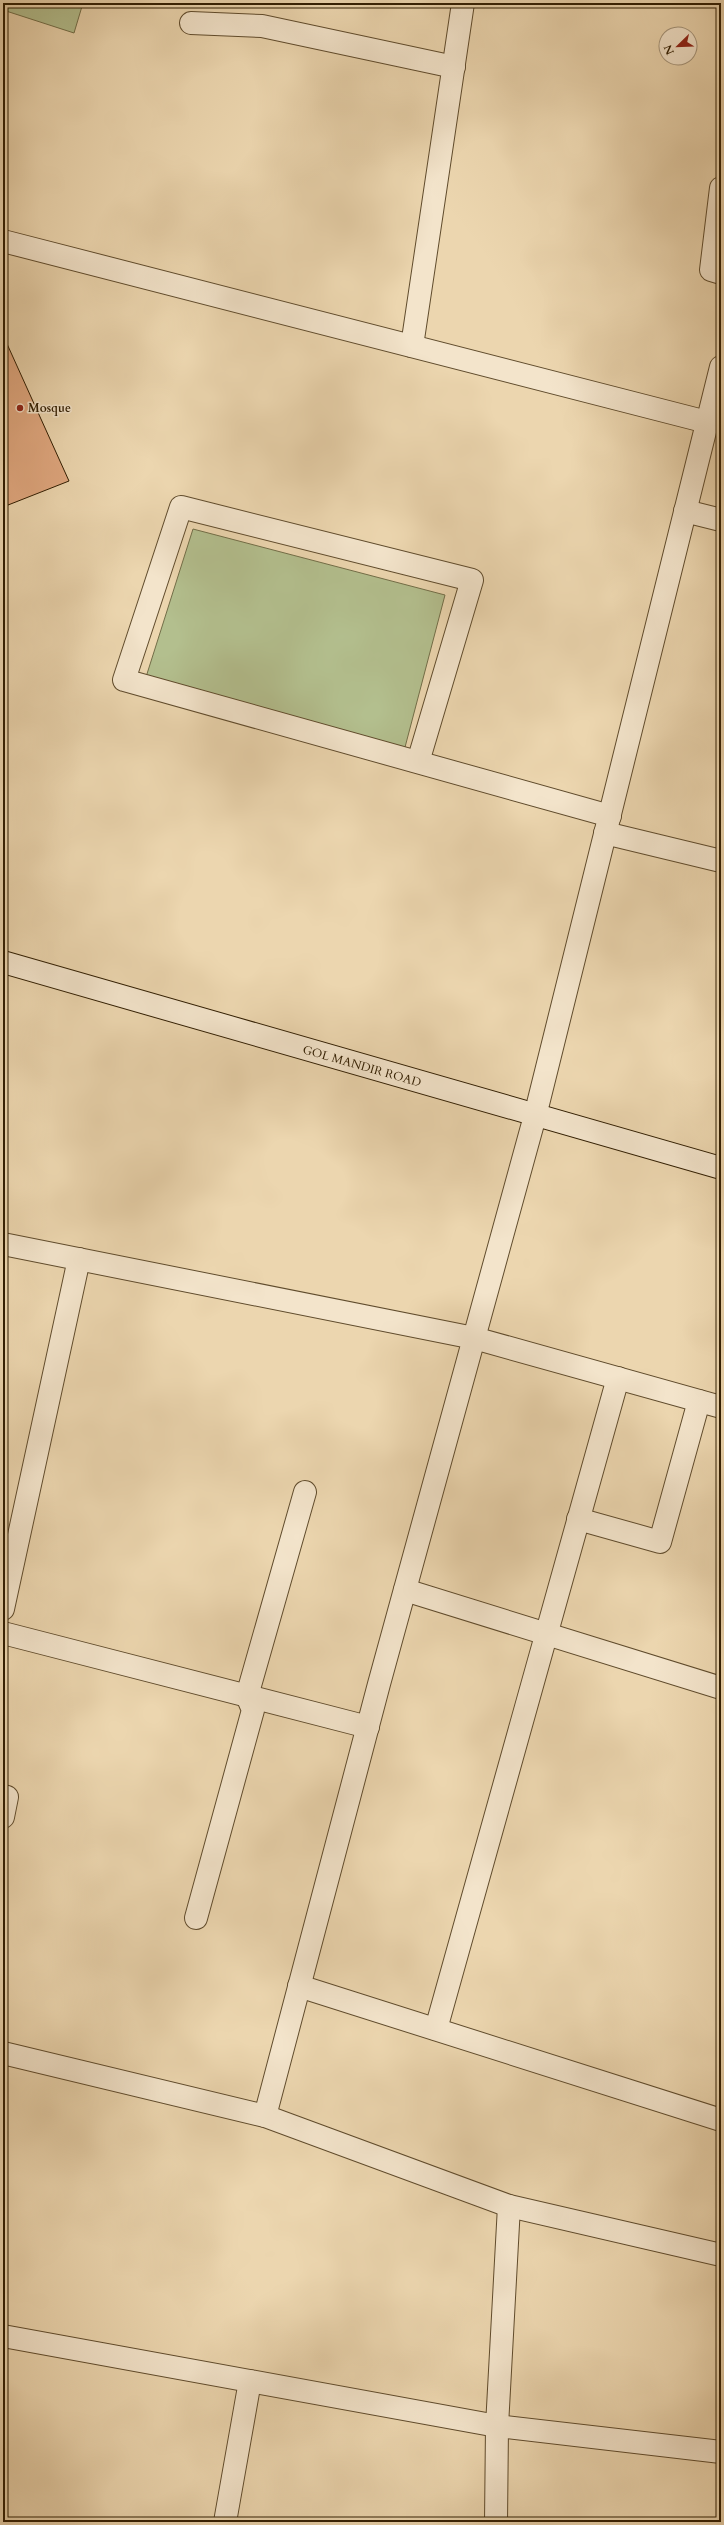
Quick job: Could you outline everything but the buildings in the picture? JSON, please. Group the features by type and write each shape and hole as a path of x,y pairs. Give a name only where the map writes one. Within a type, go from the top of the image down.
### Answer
{"street":[{"path":"412,346 463,3"},
{"path":"191,23 262,26 454,67"},
{"path":"721,188 711,270 721,273"},
{"path":"3,241 707,422"},
{"path":"265,2116 368,1727 535,1116 721,367"},
{"path":"418,762 472,580 181,507 124,680 418,762 721,861"},
{"path":"685,511 721,520"},
{"name":"GOL MANDIR ROAD","path":"3,962 535,1116 721,1168"},
{"path":"3,1244 474,1338 721,1407"},
{"path":"3,1609 79,1260"},
{"path":"436,2029 618,1378"},
{"path":"578,1519 660,1542 699,1401"},
{"path":"196,1918 253,1710 247,1696 305,1492"},
{"path":"405,1590 721,1688"},
{"path":"3,1633 368,1727"},
{"path":"3,1796 7,1797 3,1817"},
{"path":"299,1986 721,2120"},
{"path":"3,2053 265,2116 509,2206 721,2255"},
{"path":"496,2522 496,2426 509,2206"},
{"path":"3,2336 496,2426 721,2452"},
{"path":"225,2522 250,2381"}],"green space":[{"path":"3,3 83,3 74,33 3,10"},
{"path":"193,529 445,595 404,751 146,677"}],"place":[{"name":"Mosque","path":"20,408"}]}
